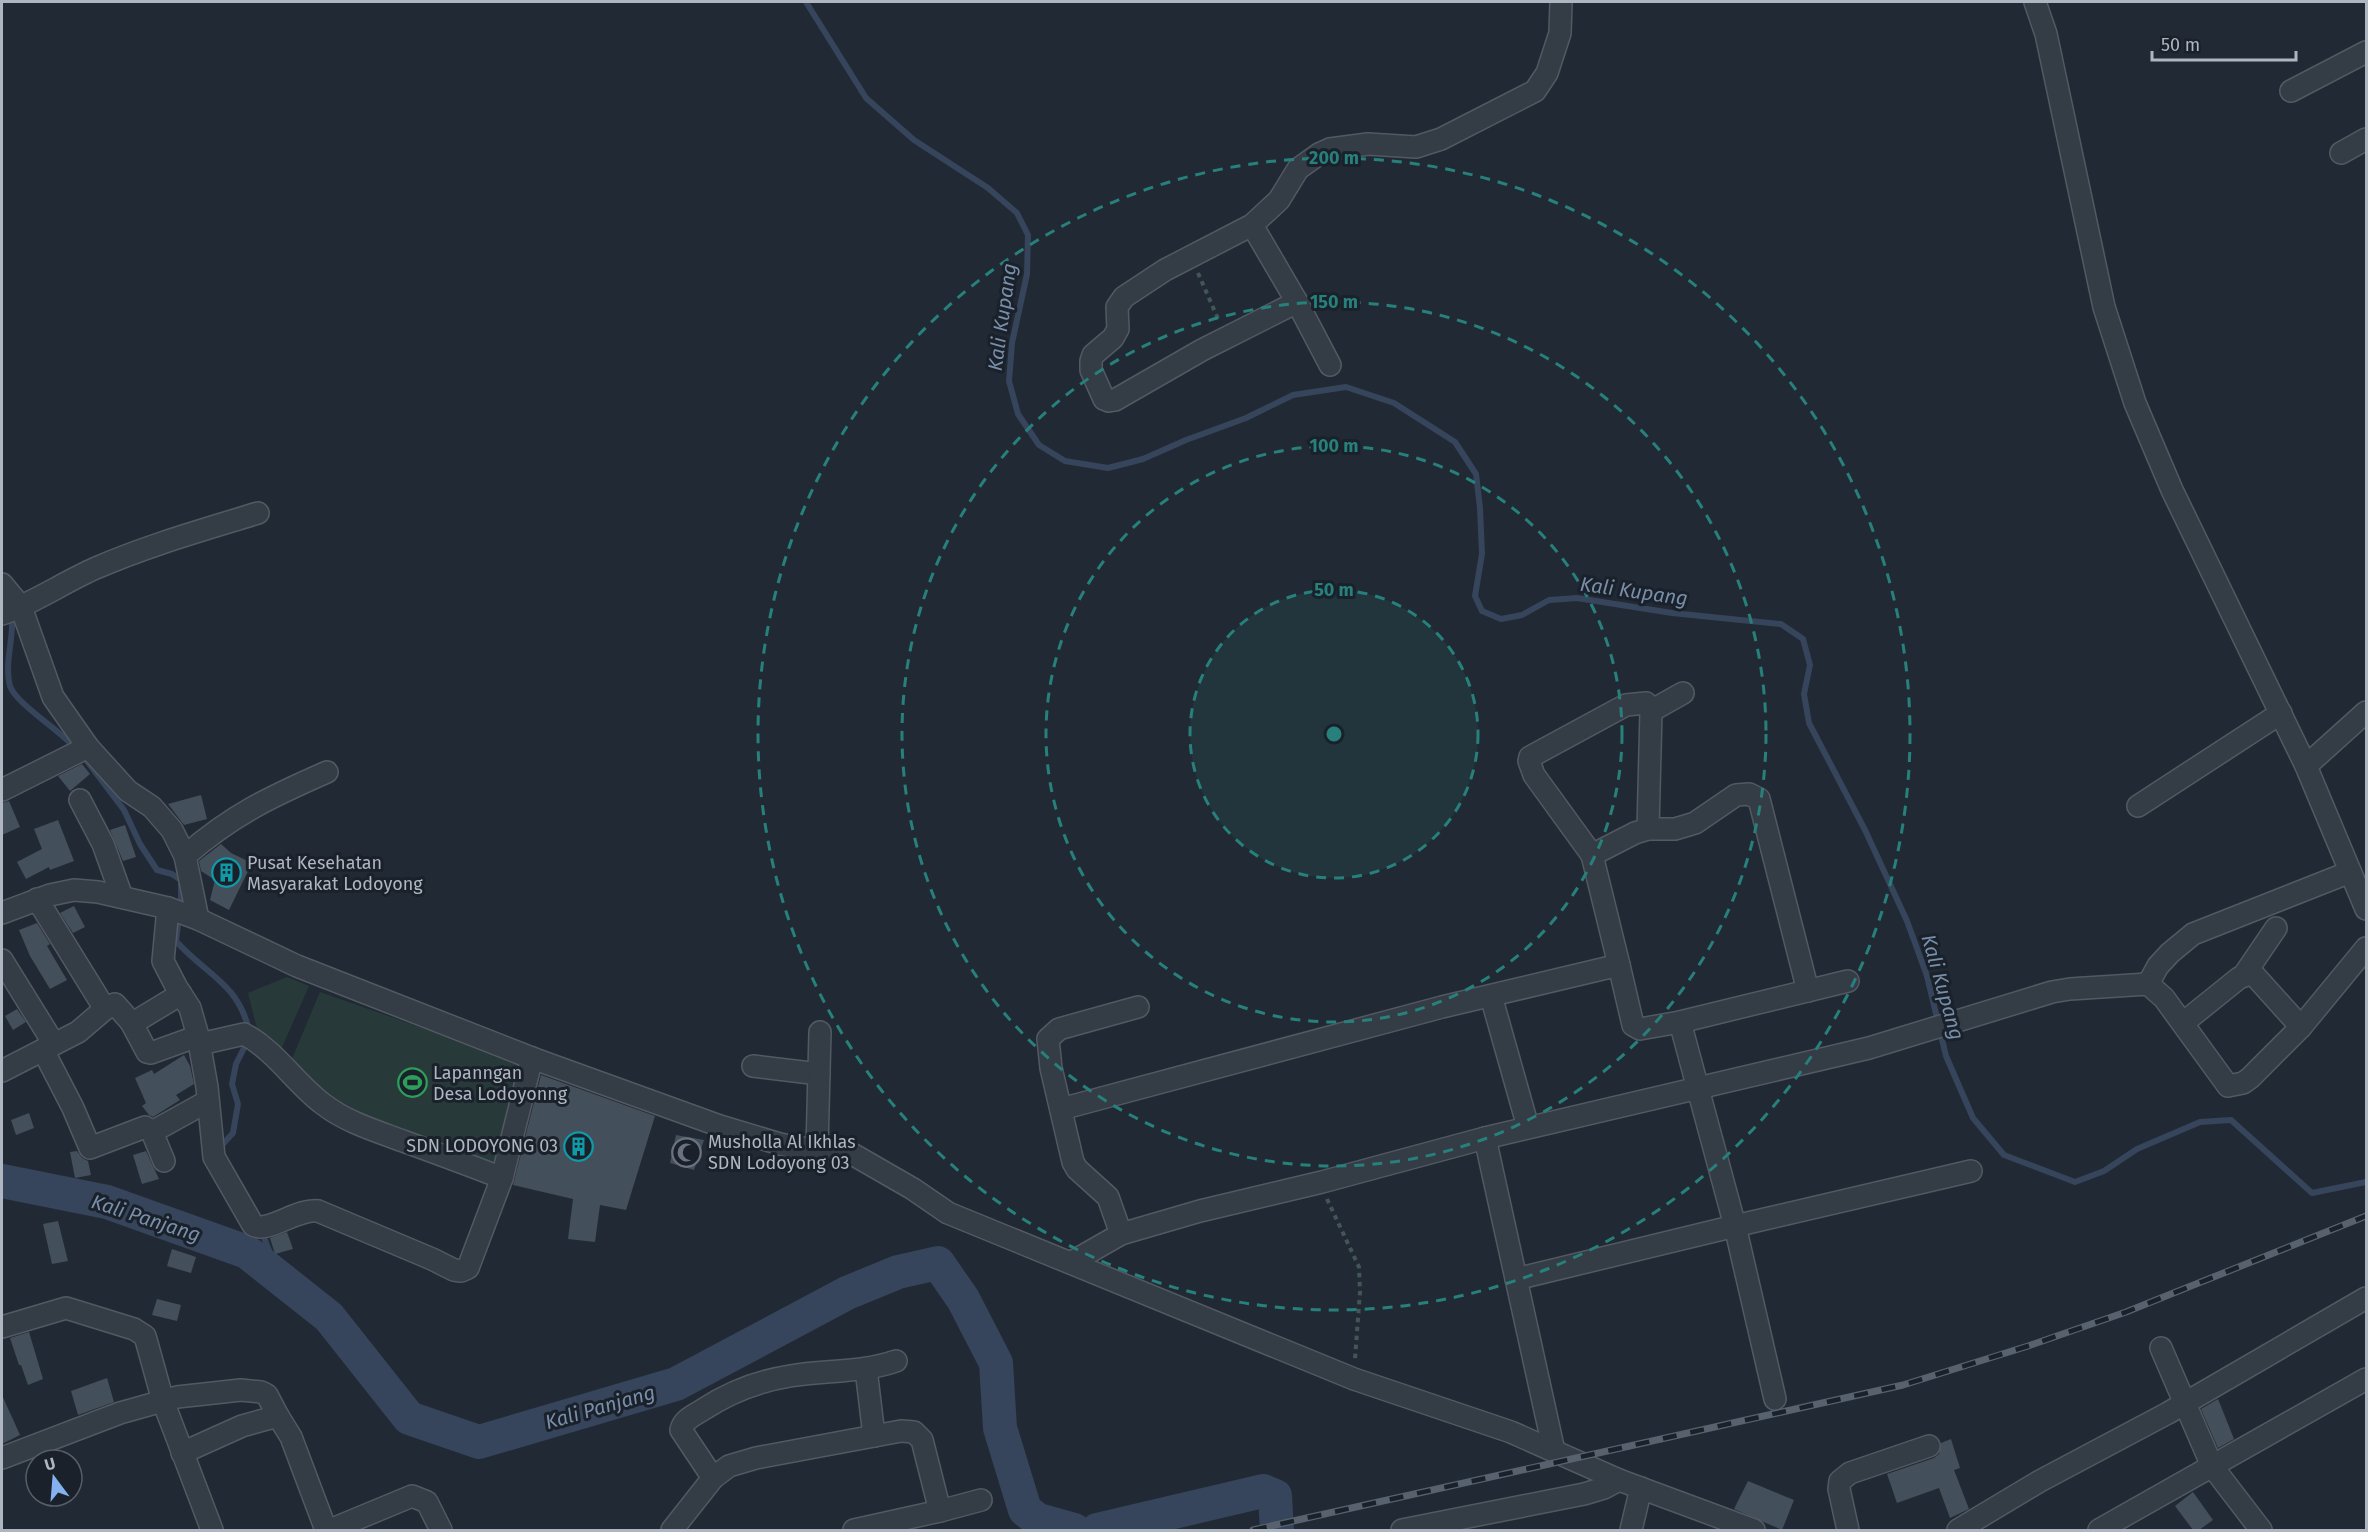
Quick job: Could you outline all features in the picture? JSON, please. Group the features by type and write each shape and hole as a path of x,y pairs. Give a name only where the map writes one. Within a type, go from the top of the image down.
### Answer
{"street":[{"path":"1297,302 1202,350 1115,400 1104,399 1092,370 1091,361 1094,355 1113,338 1118,329 1119,302 1165,270 1252,225 1279,200 1298,169 1319,154 1330,149 1368,144 1416,147 1441,139 1535,91 1547,73 1560,33 1561,2"},
{"path":"2035,2 2046,34 2104,307 2135,403 2172,490 2306,766 2367,909"},
{"path":"2291,91 2367,52"},
{"path":"2341,153 2367,139"},
{"path":"1252,225 1330,364"},
{"path":"11,610 74,577 115,560 163,542 258,513"},
{"path":"2,584 11,610 53,698 88,747 128,791 162,818 185,856 196,900 182,913 164,961 190,1008 199,1040 214,1157 253,1225 258,1228 268,1227 309,1210 318,1211 454,1270 462,1271 468,1268 502,1178 532,1058"},
{"path":"1651,711 1683,693"},
{"path":"1648,829 1651,711 1646,703 1636,702 1626,705 1530,758 1534,775 1592,855 1635,1028 1680,1022 1848,981"},
{"path":"2306,766 2367,712"},
{"path":"2138,806 2281,714"},
{"path":"2,790 88,747"},
{"path":"185,856 239,813 272,795 327,772"},
{"path":"1592,855 1648,829 1685,827 1695,823 1736,795 1742,793 1759,799 1808,990"},
{"path":"80,800 103,844 122,897"},
{"path":"2148,984 2158,966 2170,952 2193,934 2350,872"},
{"path":"2,913 37,899 74,890 122,897 182,913 297,966 532,1058 720,1126 780,1144 838,1149 854,1155 913,1189 948,1214 1072,1262 1354,1379 1511,1432 1619,1480 1754,1530"},
{"path":"37,899 105,1009"},
{"path":"2182,1023 2244,975 2276,928"},
{"path":"1072,1262 1121,1234 1200,1211 1322,1182 1485,1137 1869,1048 2070,988 2148,984 2164,998 2228,1086 2243,1083 2301,1027 2367,948"},
{"path":"2,960 49,1047 90,1148 144,1127 152,1132 164,1161"},
{"path":"1061,1109 1442,1007 1619,965"},
{"path":"2244,975 2254,976 2301,1027"},
{"path":"131,1022 181,994"},
{"path":"1491,996 1528,1127"},
{"path":"2,1071 78,1032 105,1009 115,1004 131,1022 147,1052 151,1053 199,1040 253,1039 324,1105 342,1116 502,1178"},
{"path":"1121,1234 1108,1197 1077,1169 1073,1162 1051,1068 1048,1039 1059,1029 1138,1007"},
{"path":"1680,1022 1735,1226 1774,1399"},
{"path":"818,1149 820,1032"},
{"path":"753,1066 819,1074"},
{"path":"152,1132 208,1101"},
{"path":"1485,1137 1554,1451"},
{"path":"1516,1279 1971,1171"},
{"path":"1958,1530 2040,1480 2184,1404 2367,1298"},
{"path":"2,1327 66,1308 134,1329 145,1336 163,1401 212,1530"},
{"path":"2161,1348 2212,1467 2261,1530"},
{"path":"713,1478 681,1430 685,1421 724,1396 768,1381 792,1376 866,1369 896,1361"},
{"path":"866,1369 874,1436"},
{"path":"2099,1530 2367,1379"},
{"path":"2,1458 120,1413 163,1401 240,1390 261,1392 267,1395 291,1437 328,1530 412,1496 427,1502 441,1530"},
{"path":"182,1453 242,1426 278,1416"},
{"path":"672,1530 713,1478 729,1466 756,1458 901,1431 914,1432 922,1440 940,1511"},
{"path":"1848,1530 1839,1489 1840,1481 1850,1473 1929,1446"},
{"path":"1402,1530 1584,1494 1604,1488 1619,1480"},
{"path":"1631,1530 1641,1488"},
{"path":"854,1530 981,1500"}],"path":[{"path":"1191,257 1227,339"},
{"path":"1322,1182 1329,1204 1359,1267 1360,1292 1354,1379"}],"green space":[{"path":"287,977 309,986 279,1054 258,1032 248,993"},
{"name":"Lapanngan Desa Lodoyonng","path":"320,992 519,1062 495,1169 328,1099 289,1066"}],"building":[{"path":"82,764 90,774 70,791 58,776"},
{"path":"201,795 207,819 184,825 168,804"},
{"path":"9,801 20,827 2,835 2,803"},
{"path":"58,820 74,861 50,870 49,867 26,879 17,862 42,849 34,829"},
{"path":"125,825 136,857 123,861 110,830"},
{"name":"Pusat Kesehatan Masyarakat Lodoyong","path":"221,844 231,853 252,863 229,910 210,900 215,880 201,871 199,861"},
{"path":"74,906 85,927 73,933 60,913"},
{"path":"37,923 50,944 47,946 67,980 50,989 30,956 19,930"},
{"path":"17,1009 26,1022 13,1030 5,1016"},
{"path":"184,1055 190,1066 194,1084 176,1095 180,1100 153,1117 149,1115 142,1106 146,1103 135,1078 152,1070 154,1074"},
{"name":"SDN LODOYONG 03","path":"541,1075 655,1116 626,1210 600,1205 595,1242 568,1239 573,1199 513,1185"},
{"path":"29,1113 34,1128 16,1135 11,1120"},
{"name":"Musholla Al Ikhlas SDN Lodoyong 03","path":"676,1135 704,1140 694,1170 670,1163"},
{"path":"77,1151 82,1158 88,1161 91,1175 75,1178 70,1152"},
{"path":"146,1151 159,1179 142,1184 133,1155"},
{"path":"58,1221 68,1261 52,1264 43,1224"},
{"path":"287,1232 293,1249 275,1254 270,1238"},
{"path":"172,1249 196,1257 191,1273 167,1266"},
{"path":"157,1299 181,1305 177,1321 152,1315"},
{"path":"29,1332 43,1379 28,1385 10,1338"},
{"path":"107,1378 114,1402 78,1415 71,1391"},
{"path":"2,1395 20,1435 2,1444"},
{"path":"2218,1399 2234,1439 2218,1448 2201,1409"},
{"path":"1951,1439 1960,1468 1954,1470 1969,1509 1950,1518 1939,1488 1897,1503 1887,1474 1934,1458 1939,1454 1941,1443"},
{"path":"1748,1481 1794,1500 1782,1530 1734,1509"},
{"path":"2193,1492 2213,1520 2199,1530 2193,1530 2175,1506"}],"waterway":[{"name":"Kali Kupang","path":"806,2 866,98 914,140 988,188 1017,213 1028,235 1027,274 1012,343 1009,381 1018,414 1039,445 1065,461 1108,468 1143,459 1246,418 1293,395 1346,387 1394,403 1455,442 1476,474 1482,554 1475,596 1482,611 1501,619 1522,615 1549,600 1577,598 1672,613 1781,624 1803,639 1810,665 1804,694 1809,723 1865,830 1907,921 1927,976 1946,1056 1973,1118 2004,1155 2075,1182 2104,1171 2137,1149 2200,1122 2231,1120 2312,1193 2366,1182"},
{"path":"12,616 8,668 10,686 21,701 77,750"},
{"path":"84,757 124,810 140,844 157,870 172,874 181,880 176,941 229,990 244,1014 249,1030"},
{"path":"221,1149 233,1133 238,1104 232,1084 236,1064 248,1040"},
{"name":"Kali Panjang","path":"2,1181 107,1202 247,1252 329,1317 409,1418 479,1442 676,1384 847,1293 898,1272 938,1263 963,1299 996,1363 1000,1428 1025,1510 1038,1520 1074,1530"},
{"path":"261,1230 270,1253 268,1269"},
{"name":"Kali Panjang","path":"1097,1530 1263,1491 1275,1496 1277,1530"}],"railway":[{"path":"1253,1530 1903,1385 2028,1346 2126,1312 2366,1216"}],"place":[{"name":"Pusat Kesehatan Masyarakat Lodoyong","path":"226,873"},
{"name":"Lapanngan Desa Lodoyonng","path":"412,1083"},
{"name":"SDN LODOYONG 03","path":"579,1146"},
{"name":"Musholla Al Ikhlas SDN Lodoyong 03","path":"687,1152"}]}
